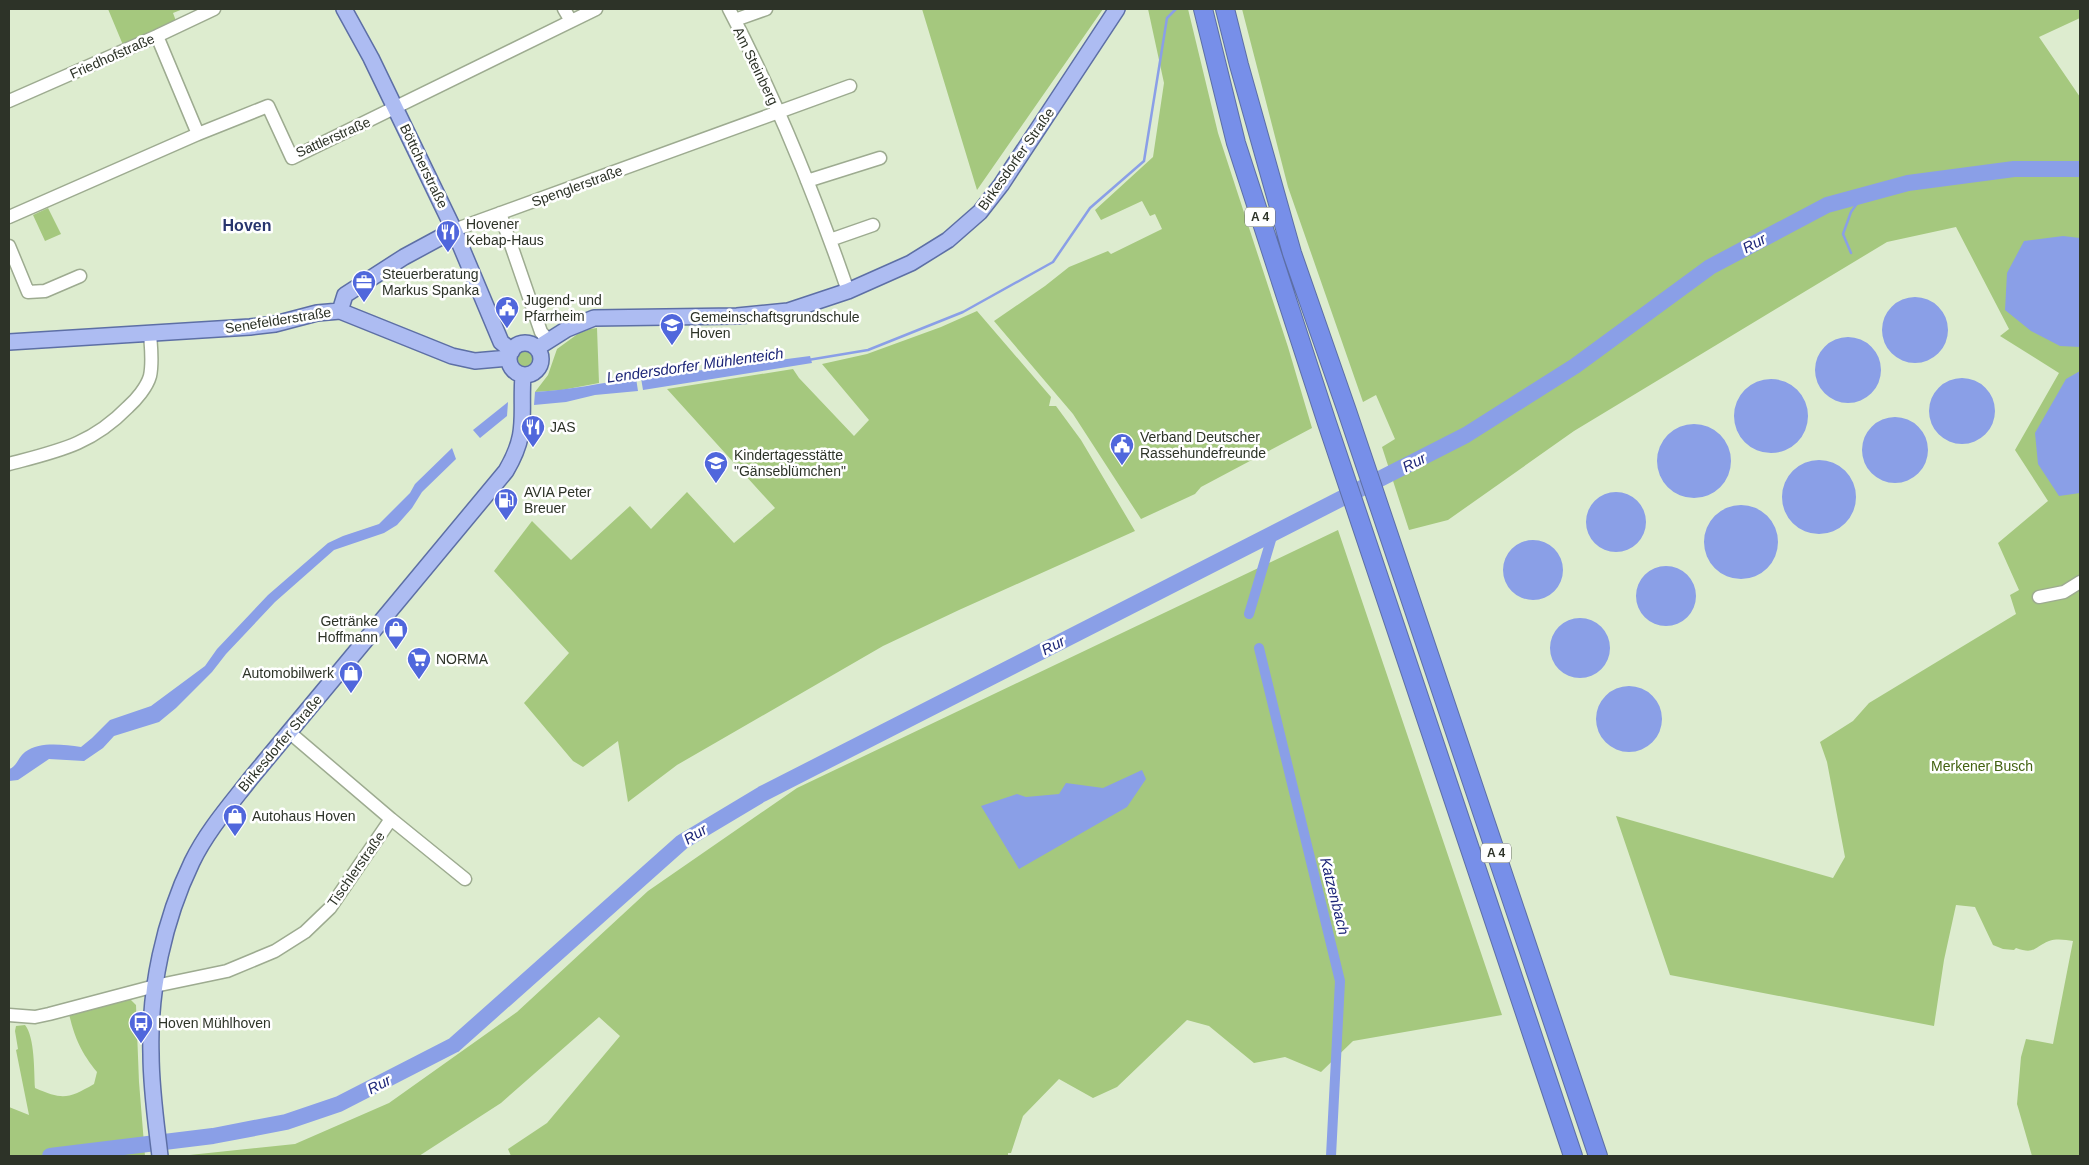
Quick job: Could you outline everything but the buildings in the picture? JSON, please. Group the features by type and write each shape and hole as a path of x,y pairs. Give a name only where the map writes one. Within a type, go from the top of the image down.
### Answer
{"highway":[{"name":"A 4","path":"1203,9 1236,143 1327,423 1573,1156"},
{"name":"A 4","path":"1225,9 1292,253 1598,1156"}],"main road":[{"name":"Böttcherstraße","path":"344,9 396,108 454,230 500,342 510,355"},
{"name":"Birkesdorfer Straße","path":"543,344 567,329 594,318 746,315 788,311 848,291 911,263 961,230 980,212 1002,185 1117,9"},
{"name":"Spenglerstraße","path":"340,311 345,295 404,257 454,230"},
{"name":"Senefelderstraße","path":"9,342 250,327 275,324 317,312 340,311 452,356 475,361 510,355"},
{"path":"519,344 543,344 539,368 531,374 523,375 512,368 510,355 519,344"},
{"name":"Birkesdorfer Straße","path":"160,1156 151,1052 155,986 175,901 193,861 220,817 506,471 513,459 522,430 523,375"}],"street":[{"name":"Friedhofstraße","path":"9,101 214,9"},
{"path":"564,9 571,21"},
{"name":"Sattlerstraße","path":"9,217 198,134 268,106 292,158 596,9"},
{"name":"Am Steinberg","path":"766,9 732,14 778,111 830,240 848,291"},
{"path":"157,36 198,134"},
{"name":"Am Steinberg","path":"778,111 850,86"},
{"name":"Spenglerstraße","path":"454,230 778,111"},
{"path":"807,181 880,158"},
{"path":"500,213 541,332 543,344"},
{"path":"830,240 872,225"},
{"path":"9,246 28,292 44,291 80,276"},
{"path":"9,464 50,453 86,440 111,425 135,400 150,378 152,356 150,334"},
{"path":"2039,597 2064,592 2080,582"},
{"name":"Tischlerstraße","path":"289,732 465,879"},
{"name":"Tischlerstraße","path":"9,1015 35,1017 155,986 227,972 275,951 305,932 330,908 391,819"}],"green space":[{"path":"108,9 183,9 173,13 176,21 123,45"},
{"path":"922,9 1103,9 977,190"},
{"path":"1148,9 1188,9 1218,133 1288,347 1312,428 1201,487 1195,494 1141,519 1073,414 994,321 1069,267 1108,251 1111,254 1162,229 1155,214 1150,216 1142,201 1101,220 1095,210 1153,157 1164,83"},
{"name":"Merkener Busch","path":"1242,9 2080,9 2080,18 2039,37 2080,97 2080,1156 2032,1156 2017,1104 2021,1057 2026,1039 2053,1044 2073,941 2052,940 2027,951 2016,948 2014,950 2003,949 1993,945 1975,907 1956,905 1944,960 1934,1026 1670,975 1616,816 1833,878 1845,857 1827,762 1820,742 1853,721 1869,703 2016,614 2010,595 2019,590 1998,543 2048,501 2015,450 2059,373 2000,336 2009,329 1956,227 1887,242 1574,431 1448,520 1409,530 1382,447 1395,439 1376,395 1363,402 1288,187"},
{"path":"48,208 61,234 45,241 33,215"},
{"path":"977,311 1051,397 1049,406 1056,406 1081,440 1135,531 883,646 677,765 628,802 618,741 583,767 573,761 524,703 569,653 494,571 532,521 571,560 630,506 651,529 687,492 734,543 775,508 667,389 793,369 799,378 854,436 869,420 822,364 867,354 941,327"},
{"path":"597,328 599,383 562,390 535,392 548,375 557,349 579,333"},
{"path":"525,350 531,353 534,359 531,365 525,368 519,365 516,359 519,353"},
{"path":"1338,530 1502,1015 1353,1041 1321,1072 1285,1057 1254,1063 1209,1026 1187,1020 1117,1087 1093,1098 1059,1079 1023,1116 1011,1153 1008,1153 1008,1156 511,1156 508,1149 547,1123 620,1036 599,1017 501,1103 419,1156 180,1156 295,1144 389,1103 517,1012 648,891 797,788"},
{"path":"129,998 136,1005 139,1082 145,1156 9,1156 9,1107 29,1115 16,1050 18,1049 16,1026 25,1025 31,1038 35,1088 52,1095 71,1095 94,1084 97,1072 79,1045 69,1014"}],"water":[{"path":"2063,236 2080,238 2080,347 2060,346 2031,331 2005,310 2007,273 2024,241"},
{"path":"1915,297 1928,299 1938,307 1946,317 1948,330 1946,343 1938,353 1928,361 1915,363 1902,361 1892,353 1884,343 1882,330 1884,317 1892,307 1902,299"},
{"path":"1848,337 1861,339 1876,352 1879,357 1881,370 1879,383 1866,398 1861,401 1848,403 1835,401 1820,388 1817,383 1815,370 1817,357 1830,342 1835,339"},
{"path":"810,356 812,363 643,390 641,378"},
{"path":"2080,371 2080,493 2059,496 2038,464 2035,433 2066,379"},
{"path":"636,378 638,391 595,395 566,402 534,405 535,392"},
{"path":"1962,378 1975,380 1990,393 1993,398 1995,411 1993,424 1980,439 1975,442 1962,444 1949,442 1934,429 1931,424 1929,411 1931,398 1944,383 1949,380"},
{"path":"1764,379 1778,379 1792,385 1802,395 1808,409 1808,423 1802,437 1792,447 1778,453 1764,453 1750,447 1740,437 1734,423 1734,409 1740,395 1750,385"},
{"path":"508,402 507,416 480,438 473,430"},
{"path":"1895,417 1908,419 1918,427 1926,437 1928,450 1926,463 1918,473 1908,481 1895,483 1882,481 1872,473 1864,463 1862,450 1864,437 1872,427 1882,419"},
{"path":"1687,424 1701,424 1715,430 1725,440 1731,454 1731,468 1725,482 1715,492 1701,498 1687,498 1673,492 1663,482 1657,468 1657,454 1663,440 1673,430"},
{"path":"452,448 456,459 422,492 412,508 397,525 384,533 334,550 275,602 226,654 212,672 159,722 114,736 103,748 84,761 49,759 18,780 9,781 9,769 14,766 25,752 45,745 81,747 110,720 151,706 205,666 217,649 268,595 328,543 379,524 410,493 415,484"},
{"path":"1812,460 1826,460 1840,466 1850,476 1856,490 1856,504 1850,518 1840,528 1826,534 1812,534 1798,528 1788,518 1782,504 1782,490 1788,476 1798,466"},
{"path":"1616,492 1632,497 1637,501 1641,506 1646,522 1641,538 1637,543 1632,547 1616,552 1600,547 1595,543 1591,538 1586,522 1591,506 1595,501 1600,497"},
{"path":"1734,505 1748,505 1762,511 1772,521 1778,535 1778,549 1772,563 1762,573 1748,579 1734,579 1720,573 1710,563 1704,549 1704,535 1710,521 1720,511"},
{"path":"1533,540 1549,545 1554,549 1558,554 1563,570 1558,586 1554,591 1549,595 1533,600 1517,595 1512,591 1508,586 1503,570 1508,554 1512,549 1517,545"},
{"path":"1666,566 1682,571 1687,575 1691,580 1696,596 1691,612 1687,617 1682,621 1666,626 1650,621 1645,617 1641,612 1636,596 1641,580 1645,575 1650,571"},
{"path":"1580,618 1596,623 1601,627 1605,632 1610,648 1605,664 1601,669 1596,673 1580,678 1564,673 1559,669 1555,664 1550,648 1555,632 1559,627 1564,623"},
{"path":"1629,686 1642,688 1657,701 1660,706 1662,719 1660,732 1647,747 1642,750 1629,752 1616,750 1601,737 1598,732 1596,719 1598,706 1611,691 1616,688"},
{"path":"1142,770 1146,779 1127,807 1019,869 981,806 1017,794 1026,797 1059,794 1066,783 1103,788"}],"waterway":[{"name":"Lendersdorfer Mühlenteich","path":"808,360 868,350 963,312 1053,262 1090,208 1144,161 1167,18 1176,9"},
{"name":"Rur","path":"50,1156 213,1136 286,1122 339,1104 454,1045 682,842 762,794 1466,435 1575,366 1710,267 1827,205 1908,183 2014,169 2080,169"},
{"path":"1851,253 1843,234 1851,212 1863,195"},
{"name":"Katzenbach","path":"1249,614 1273,533"},
{"name":"Katzenbach","path":"1259,648 1340,981 1331,1156"}],"place":[{"name":"Hovener Kebap-Haus","path":"448,253"},
{"name":"Steuerberatung Markus Spanka","path":"364,303"},
{"name":"Jugend- und Pfarrheim","path":"507,329"},
{"name":"Gemeinschaftsgrundschule Hoven","path":"672,346"},
{"name":"JAS","path":"533,448"},
{"name":"Verband Deutscher Rassehundefreunde","path":"1122,466"},
{"name":"Kindertagesstätte \"Gänseblümchen\"","path":"716,484"},
{"name":"AVIA Peter Breuer","path":"506,521"},
{"name":"Getränke Hoffmann","path":"396,650"},
{"name":"NORMA","path":"419,680"},
{"name":"Automobilwerk","path":"351,694"},
{"name":"Autohaus Hoven","path":"235,837"},
{"name":"Hoven Mühlhoven","path":"141,1044"}],"district":[{"name":"Hoven","path":"247,225"}]}
